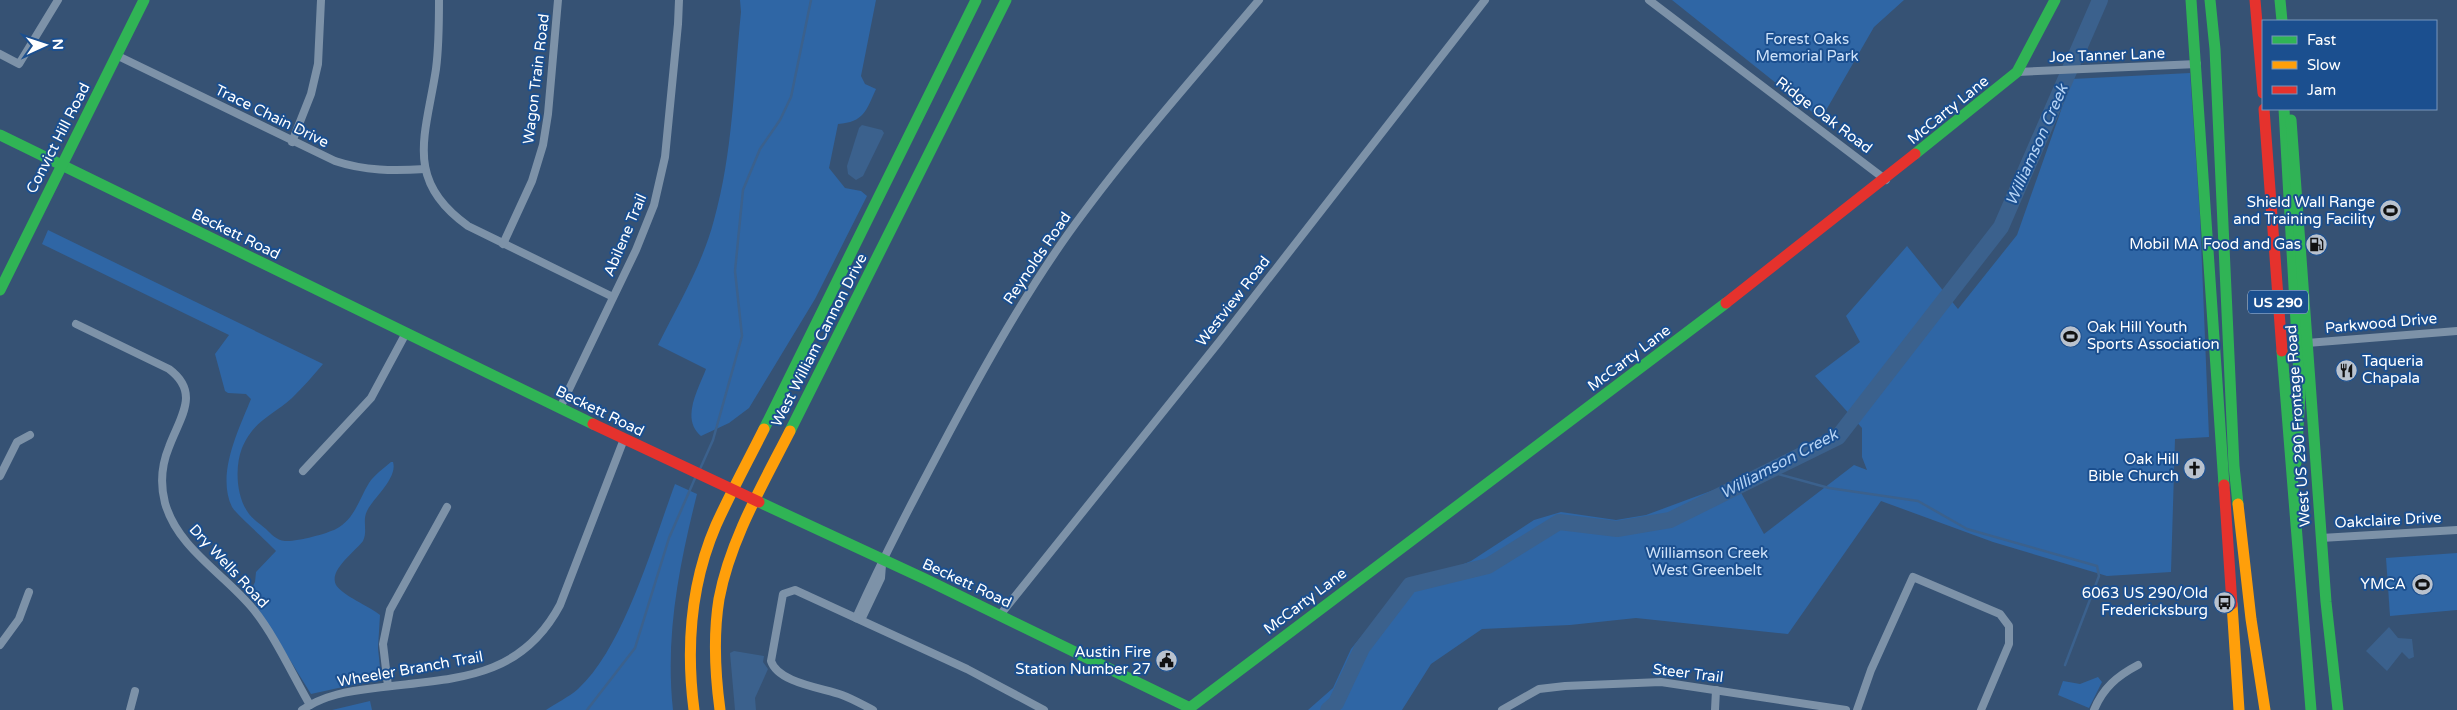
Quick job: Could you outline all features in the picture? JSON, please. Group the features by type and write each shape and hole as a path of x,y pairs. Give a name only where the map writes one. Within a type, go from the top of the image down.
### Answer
{"main road":[{"name":"Convict Hill Road","path":"0,290 144,0"},
{"name":"West William Cannon Drive","path":"694,710 690,686 689,652 692,613 706,551 732,490 976,0"},
{"name":"West William Cannon Drive","path":"720,710 715,663 720,602 728,566 755,501 1006,0"},
{"name":"McCarty Lane","path":"1188,709 1689,332 1886,180 2017,72 2055,0"},
{"path":"2191,0 2197,64 2240,710"},
{"name":"US 290","path":"2210,0 2216,77 2234,466 2251,619 2265,706"},
{"path":"2255,0 2262,74"},
{"path":"2280,0 2282,20"},
{"name":"US 290","path":"2264,110 2292,496 2311,710"},
{"path":"2284,110 2300,393 2298,442 2292,496"},
{"name":"West US 290 Frontage Road","path":"2290,110 2321,538 2338,710"},
{"name":"Beckett Road","path":"0,135 624,439 1000,615 1188,709"},
{"path":"2333,710 2336,694"}],"street":[{"path":"0,54 19,64 58,0"},
{"path":"292,142 311,94 318,64 321,0"},
{"path":"439,0 437,59 422,144 425,169 436,194 449,212 468,226 613,297"},
{"name":"Wagon Train Road","path":"503,244 532,182 543,145 550,96 558,0"},
{"name":"Abilene Trail","path":"560,408 649,221 663,172 677,42 679,0"},
{"name":"Reynolds Road","path":"859,619 882,561 991,354 1057,251 1115,173 1258,0"},
{"name":"Westview Road","path":"1000,615 1219,342 1485,0"},
{"name":"Ridge Oak Road","path":"1649,0 1886,180"},
{"name":"Trace Chain Drive","path":"116,56 323,156 356,167 389,170 425,169"},
{"name":"Joe Tanner Lane","path":"2017,72 2197,64"},
{"name":"Dry Wells Road","path":"76,324 169,370 179,377 184,385 186,405 168,447 162,474 163,492 168,511 183,538 253,609 310,704"},
{"name":"Parkwood Drive","path":"2307,343 2457,331"},
{"path":"303,471 372,398 406,334"},
{"path":"0,476 17,442 30,435"},
{"name":"Wheeler Branch Trail","path":"302,710 310,704 345,693 469,676 490,670 510,660 541,635 556,614 565,595 624,439"},
{"path":"388,686 384,644 390,610 447,508"},
{"name":"Oakclaire Drive","path":"2321,538 2457,530"},
{"path":"1857,710 1871,670 1913,577 2000,614 2009,626 2010,644 1980,710"},
{"path":"874,710 844,696 812,688 779,672 771,661 781,598 787,592 795,590 859,619 967,669 1044,710"},
{"path":"0,646 19,619 29,592"},
{"path":"2094,710 2106,687 2121,674 2138,665"},
{"name":"Steer Trail","path":"1502,710 1526,695 1540,689 1565,686 1661,682 1846,710"},
{"path":"1715,710 1716,690"},
{"path":"130,710 135,691"}],"green space":[{"path":"740,0 876,0 861,76 865,84 876,89 870,103 859,118 847,123 838,124 829,168 845,188 861,191 867,196 815,299 749,408 729,423 701,436 695,429 692,421 692,412 693,403 706,369 658,345 703,252 720,195 732,116 741,12"},
{"name":"Forest Oaks Memorial Park","path":"1672,0 1904,0 1874,27 1821,119"},
{"name":"Oak Hill Youth Sports Association","path":"2190,73 2200,216 2209,437 2175,439 2171,572 2107,576 1993,542 1881,501 1788,634 1636,618 1570,625 1482,629 1431,664 1402,710 1308,710 1333,688 1351,649 1378,616 1411,586 1471,561 1534,520 1561,512 1616,520 1646,515 1735,482 1764,534 1854,465 1867,470 1862,457 1862,428 1815,376 1860,342 1846,316 1907,246 1958,309 2017,235 2072,79"},
{"path":"48,230 323,364 292,398 264,419 252,431 242,448 238,463 239,488 243,504 253,519 279,539 285,541 296,540 325,533 342,525 356,508 371,480 382,469 393,462 394,468 389,481 367,511 363,541 339,567 335,579 336,585 344,593 380,615 378,648 381,677 379,679 311,694 249,594 255,582 256,572 276,551 235,511 228,494 228,466 231,452 251,399 246,394 228,393 225,391 215,354 229,335 42,244"},
{"path":"675,484 697,494 679,574 672,628 671,682 673,710 546,710 578,689 594,671 609,648 636,593"},
{"name":"YMCA","path":"2457,553 2457,610 2390,616 2386,558"},
{"path":"2098,677 2102,682 2089,708 2058,695 2063,681 2080,684"},
{"path":"370,701 372,710 332,710"}],"shaded area":[{"path":"862,125 882,130 884,133 863,176 856,180 848,174 847,166 859,128"},
{"path":"2389,627 2398,638 2412,639 2414,657 2409,659 2402,652 2387,671 2366,651"},
{"path":"734,651 764,656 763,662 768,669 755,698 756,710 735,710 730,653"}],"waterway":[{"path":"700,469 713,440 742,336 735,271 743,190 760,149 780,120 791,97 811,0"},
{"name":"Williamson Creek","path":"1328,710 1336,703 1362,648 1410,585 1488,566 1559,522 1617,529 1670,520 1838,437 2001,227 2100,0"},
{"path":"1771,472 1829,488 1918,501 1967,529 2097,566 2099,576 2065,665"},
{"path":"587,710 635,648 669,538 696,476"}],"traffic: fast":[{"path":"0,290 144,0"},
{"path":"764,429 976,0"},
{"path":"790,431 1006,0"},
{"path":"1915,154 2017,72 2055,0"},
{"path":"2191,0 2224,485"},
{"path":"2210,0 2215,49 2234,466 2238,504"},
{"path":"2280,0 2282,20"},
{"path":"2284,110 2300,393 2296,463"},
{"path":"2291,120 2326,602 2338,710"},
{"path":"0,135 593,424"},
{"path":"1187,710 1726,303"},
{"path":"2282,351 2311,710"},
{"path":"759,502 925,579 1190,708"}],"traffic: slow":[{"path":"694,710 691,640 696,593 701,570 716,525 764,429"},
{"path":"720,710 715,641 717,613 724,577 748,513 790,431"},
{"path":"2238,504 2251,619 2265,710"},
{"path":"2232,604 2239,710"}],"traffic: jam":[{"path":"2255,0 2262,81"},
{"path":"2264,110 2282,351"},
{"path":"1726,303 1915,154"},
{"path":"593,424 759,502"},
{"path":"2224,485 2232,604"}],"place":[{"name":"Shield Wall Range and Training Facility","path":"2391,211"},
{"name":"Mobil MA Food and Gas","path":"2317,244"},
{"name":"Oak Hill Youth Sports Association","path":"2071,336"},
{"name":"Taqueria Chapala","path":"2346,370"},
{"name":"Oak Hill Bible Church","path":"2195,468"},
{"name":"YMCA","path":"2422,584"},
{"name":"6063 US 290/Old Fredericksburg","path":"2224,602"},
{"name":"Austin Fire Station Number 27","path":"1167,661"}],"park label":[{"name":"Williamson Creek West Greenbelt","path":"1707,562"}]}
